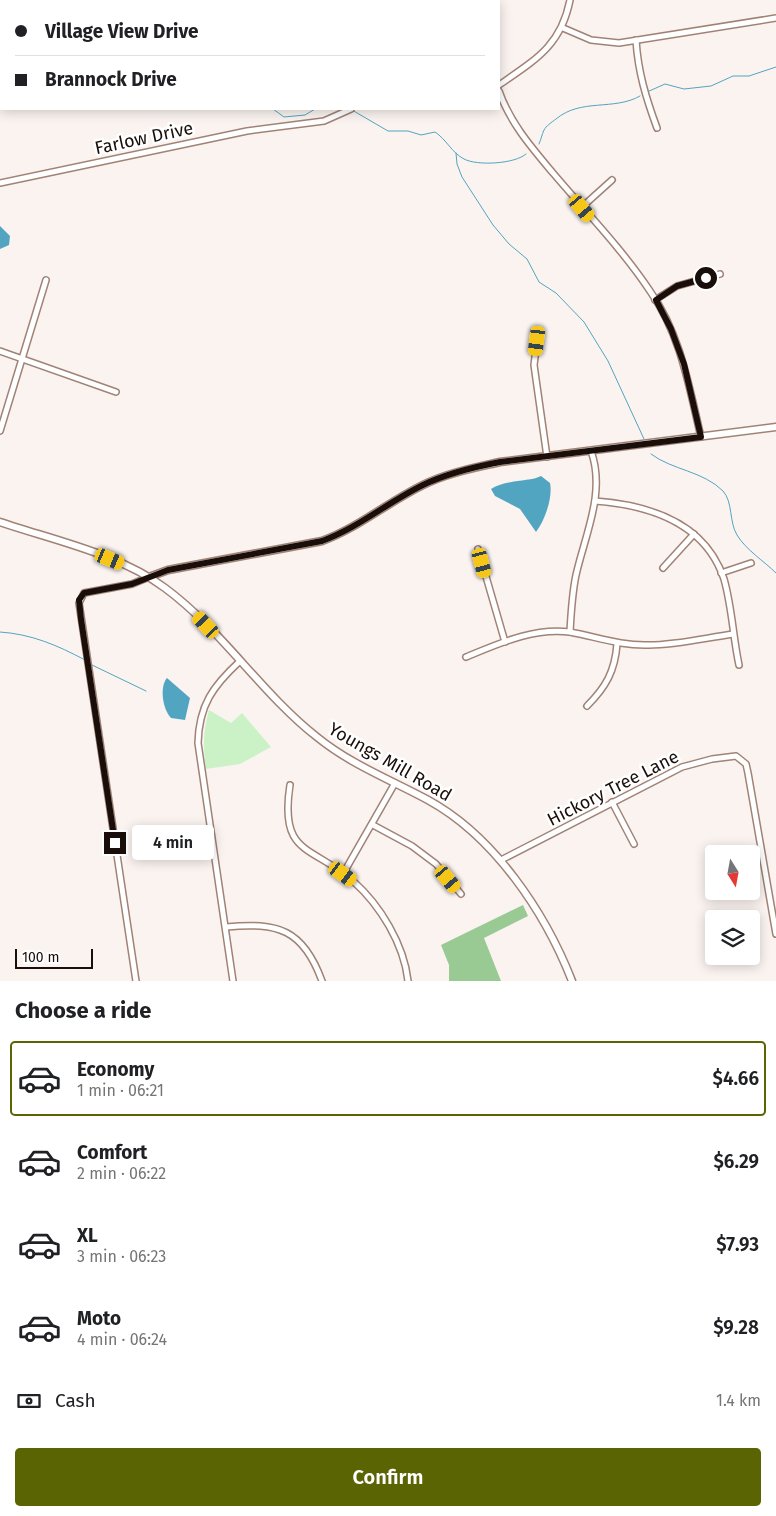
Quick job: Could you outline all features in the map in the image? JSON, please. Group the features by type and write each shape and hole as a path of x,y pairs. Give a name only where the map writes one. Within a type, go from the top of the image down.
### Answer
{"street":[{"path":"500,84 544,53 563,28 570,0"},
{"path":"563,28 601,43 636,40 776,18"},
{"path":"636,40 637,64 643,91 658,128"},
{"path":"500,93 525,140 630,264 656,300 671,329 684,364 701,437"},
{"name":"Farlow Drive","path":"0,183 247,131 324,121 349,110"},
{"path":"582,208 612,180"},
{"path":"656,300 677,286 720,274"},
{"path":"0,431 46,280"},
{"path":"537,341 534,366 547,457"},
{"path":"0,351 116,392"},
{"path":"136,981 79,603 84,593 124,586 168,570 322,541 346,531 404,496 439,478 491,464 776,427"},
{"path":"570,632 574,587 595,501 596,475 591,451"},
{"path":"595,501 657,512 683,525 708,550 721,573 727,594 732,634 739,666"},
{"name":"Youngs Mill Road","path":"0,522 110,559 149,577 188,608 316,736 343,755 452,815 478,835 501,860 540,918 572,981"},
{"path":"663,568 694,534"},
{"path":"478,549 505,642"},
{"path":"721,573 751,563"},
{"path":"466,657 532,634 570,632 617,644 662,645 732,634"},
{"path":"587,706 602,691 611,674 617,644"},
{"path":"233,981 198,743 199,730 207,700 214,687 240,661"},
{"name":"Hickory Tree Lane","path":"501,860 682,767 712,759 740,757 748,773 776,934"},
{"path":"343,874 373,825 395,783"},
{"path":"290,785 287,806 288,819 298,843 353,881 384,918 402,959 408,981"},
{"path":"612,802 634,844"},
{"path":"373,825 412,846 436,864 461,894"},
{"path":"226,927 258,924 274,927 289,934 310,954 322,981"}],"green space":[{"path":"209,710 231,723 242,713 271,747 240,764 206,769 204,739"},
{"path":"523,905 528,916 484,938 501,981 449,981 449,965 441,945"}],"water":[{"path":"0,226 10,236 9,245 0,249"},
{"path":"541,476 550,483 551,489 545,515 536,532 520,509 495,496 491,489 504,484"},
{"path":"167,678 190,698 185,720 171,718 166,710 163,687"}],"waterway":[{"path":"647,92 665,84 684,89 711,86 733,76 749,76 776,67"},
{"path":"539,144 546,127 566,113 587,106 619,103 640,96"},
{"path":"274,110 284,117 305,115 313,110"},
{"path":"352,110 388,131 408,131 421,135 435,132 456,153 470,161 478,163 505,162 526,154"},
{"path":"456,153 457,164 462,177 493,225 509,244 527,259 539,282 556,293 584,322 608,361 644,439"},
{"path":"651,454 668,464 706,479 723,491 728,501 737,535 750,550 776,573"},
{"path":"0,632 44,641 85,660"},
{"path":"92,665 146,691"}],"route":[{"path":"115,843 79,603 84,593 132,584 168,570 300,547 322,541 346,531 424,485 455,472 500,462 701,437 694,398 684,364 671,329 656,300 677,286 706,278"}]}
